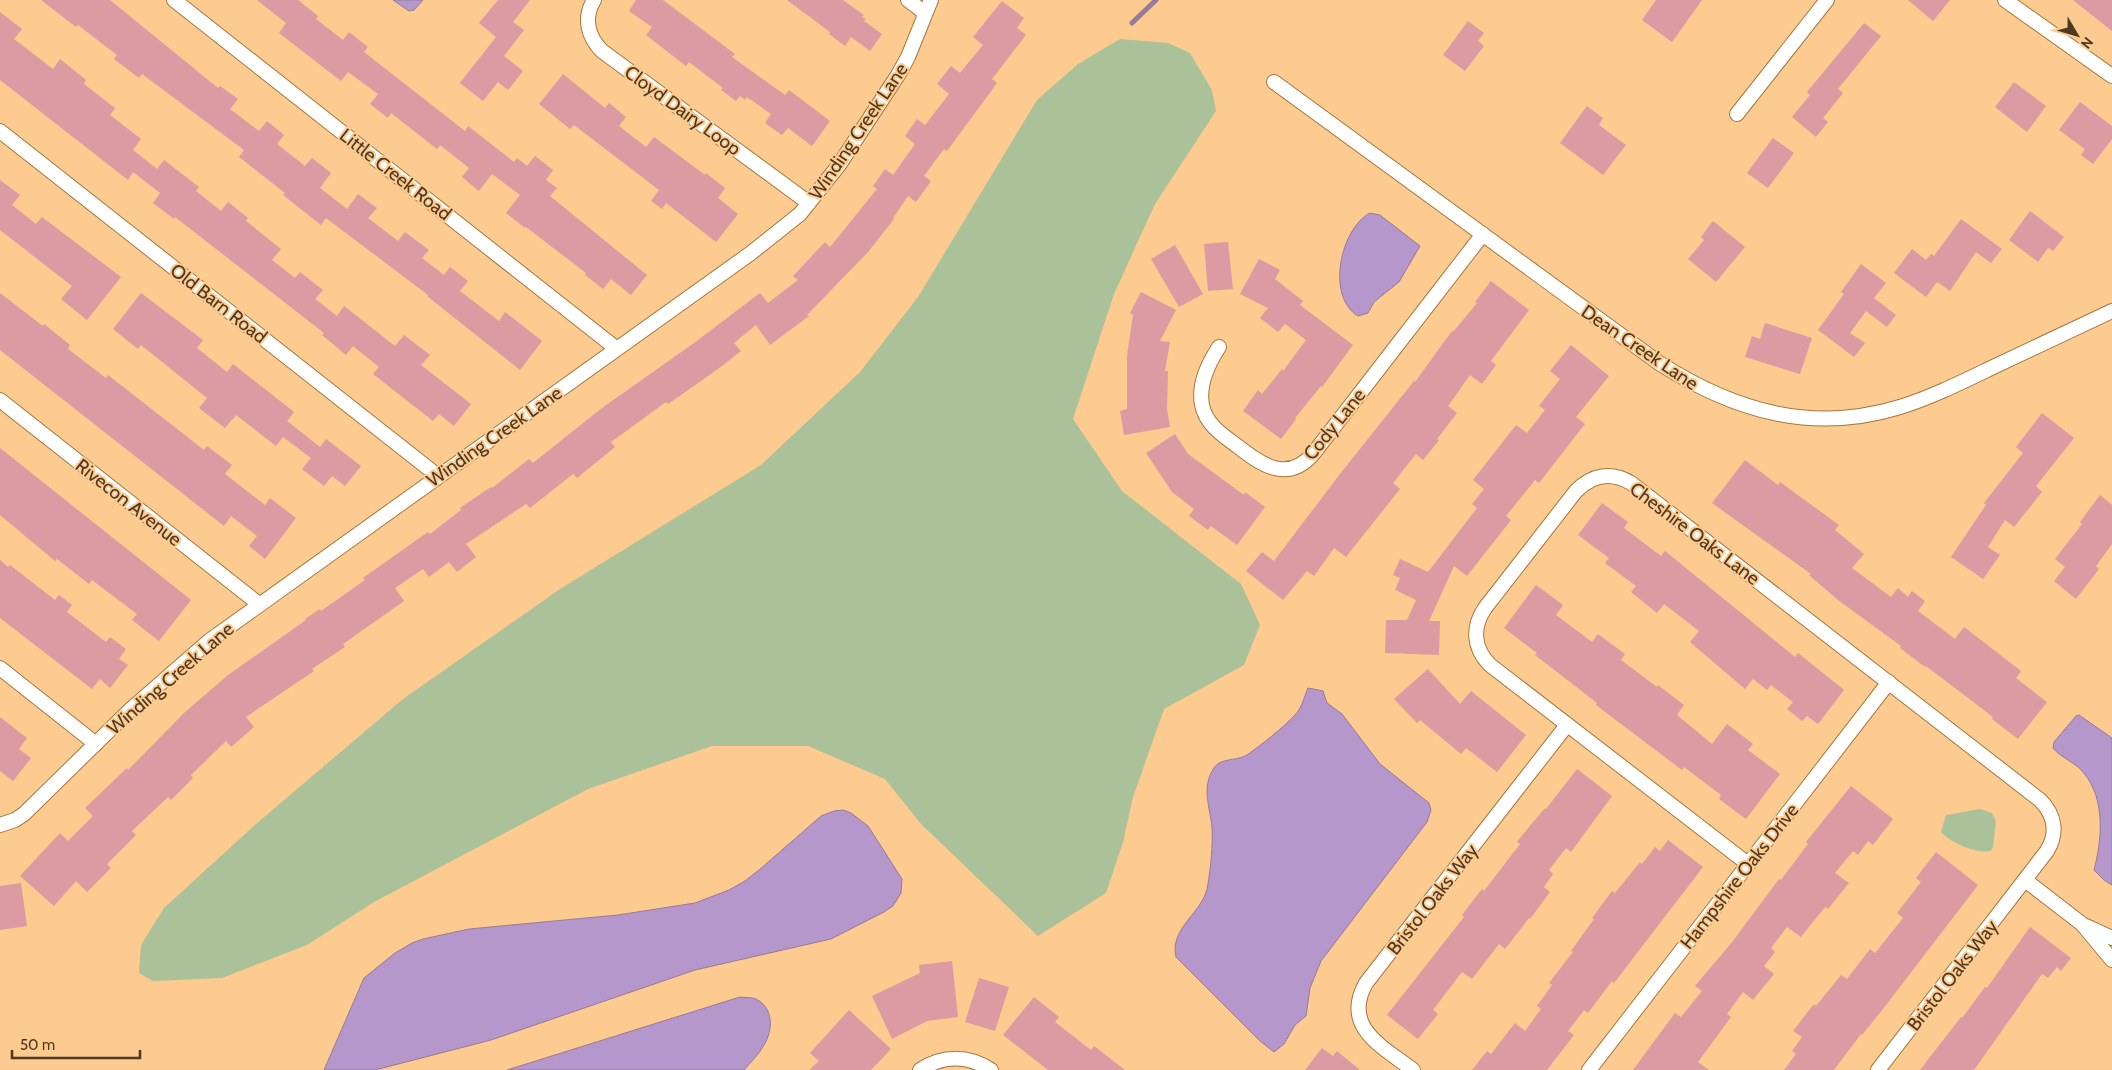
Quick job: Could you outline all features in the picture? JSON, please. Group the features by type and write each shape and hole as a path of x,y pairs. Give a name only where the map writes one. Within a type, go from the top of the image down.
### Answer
{"street":[{"name":"Little Creek Road","path":"174,0 616,349"},
{"name":"Cloyd Dairy Loop","path":"594,0 588,14 588,27 594,42 602,52 809,203"},
{"path":"908,0 925,13"},
{"name":"Winding Creek Lane","path":"0,825 19,818 188,658 259,604 771,239 795,218 809,203 848,152 898,76 908,57 931,0"},
{"path":"1737,114 1827,0"},
{"path":"2005,0 2112,76"},
{"name":"Dean Creek Lane","path":"1274,82 1676,374 1699,388 1761,411 1780,415 1834,419 1868,415 1902,406 1967,379 2112,311"},
{"name":"Old Barn Road","path":"0,131 438,476"},
{"name":"Cody Lane","path":"1219,347 1208,365 1202,385 1202,405 1209,422 1216,430 1265,466 1284,469 1301,465 1313,454 1483,234"},
{"name":"Rivecon Avenue","path":"0,400 259,604"},
{"name":"Cheshire Oaks Lane","path":"1748,864 1484,659 1477,644 1476,629 1485,608 1576,491 1589,480 1605,476 1618,477 1630,483 2036,797 2048,809 2054,827 2053,840 2025,880"},
{"path":"0,668 96,744"},
{"name":"Hampshire Oaks Drive","path":"1589,1070 1889,682"},
{"name":"Bristol Oaks Way","path":"1413,1070 1365,1031 1358,1012 1360,994 1366,983 1567,725"},
{"path":"2025,880 2082,924 2112,960"},
{"name":"Bristol Oaks Way","path":"1878,1070 2025,880"},
{"path":"2082,924 2112,938"},
{"path":"920,1070 935,1062 958,1058 979,1064 991,1070"}],"green space":[{"path":"1120,39 1168,43 1190,53 1212,90 1216,111 1155,204 1114,294 1073,419 1122,491 1241,584 1260,625 1244,665 1164,709 1133,797 1123,842 1106,893 1038,936 921,824 885,779 808,746 712,746 588,789 374,902 307,945 222,978 153,981 139,973 141,945 164,908 256,824 403,699 560,589 761,465 860,372 918,297 1037,100 1078,64"},
{"path":"1980,809 1992,813 1996,822 1991,851 1978,851 1964,847 1941,832 1946,815"}],"shaded area":[{"path":"393,0 423,0 414,10 409,11"},
{"path":"1370,213 1380,215 1420,246 1399,282 1374,302 1368,313 1358,316 1348,307 1342,294 1340,279 1341,263 1351,233 1360,221"},
{"path":"1308,688 1323,691 1327,703 1342,714 1380,764 1429,803 1431,810 1427,822 1321,961 1310,988 1306,1016 1295,1025 1284,1044 1274,1052 1260,1041 1176,957 1175,946 1182,928 1201,903 1208,884 1212,841 1207,790 1210,775 1220,763 1245,756 1285,725 1299,709"},
{"path":"2079,715 2112,738 2112,885 2094,870 2100,832 2099,807 2096,794 2083,772 2053,748 2054,742 2076,716"},
{"path":"843,810 851,813 868,826 902,879 901,893 893,906 884,912 831,939 695,970 491,1040 375,1070 324,1070 364,978 395,953 412,943 469,929 618,915 695,903 729,890 745,881 821,816"},
{"path":"740,997 754,998 762,1003 769,1014 770,1020 769,1033 764,1045 744,1070 507,1070"}],"building":[{"path":"41,0 110,0 218,88 220,86 238,99 230,109 259,131 267,121 284,135 277,144 305,166 312,158 331,173 320,188 347,209 358,194 377,208 368,218 398,241 405,232 429,250 422,258 444,275 450,267 468,281 460,291 499,321 505,312 542,341 520,370 428,295 326,218 321,225 283,195 285,193 239,157 244,150 142,74 139,78 114,59 117,55"},
{"path":"257,0 298,0 318,16 316,19 343,40 349,32 368,47 364,52 465,131 468,126 514,162 517,158 527,166 535,156 553,170 546,180 557,188 550,196 647,275 631,295 611,279 603,289 585,275 586,273 506,213 520,195 492,174 479,191 462,177 469,168 440,145 437,149 391,113 388,118 370,104 378,94 348,72 341,81 279,33 286,23"},
{"path":"498,0 530,0 513,22 524,30 504,56 523,71 508,90 498,82 483,101 460,83 496,37 479,23"},
{"path":"636,0 663,0 735,54 732,57 785,95 789,90 830,121 812,146 788,128 782,135 765,123 771,114 747,97 745,100 740,96 736,101 721,90 723,88 689,62 686,66 646,35 652,27 629,11"},
{"path":"787,0 843,0 864,15 862,17 866,19 864,21 882,34 870,51 851,37 845,46 829,34 830,32"},
{"path":"1656,0 1702,0 1672,42 1642,20"},
{"path":"1908,0 1950,0 1933,21"},
{"path":"2073,0 2112,0 2112,31"},
{"path":"1002,1 1024,18 1017,28 1026,35 992,79 997,83 947,151 944,149 924,176 931,181 916,202 908,196 894,219 868,252 807,315 809,316 770,345 756,325 734,343 741,351 668,404 666,402 611,442 615,447 577,478 573,474 530,508 526,504 466,544 476,557 457,572 449,562 429,577 423,569 395,588 404,601 343,644 345,647 312,669 314,671 246,717 254,727 231,747 226,741 191,775 193,778 171,800 168,797 132,831 136,835 107,864 111,868 87,892 76,881 54,906 20,876 60,833 68,841 93,816 85,808 127,768 128,770 184,713 228,675 305,619 320,609 321,611 365,580 363,578 428,532 430,534 461,510 460,508 492,488 529,459 533,463 602,408 694,343 760,293 768,303 798,280 793,276 825,242 830,247 877,189 873,186 885,169 893,175 915,144 905,136 917,119 925,125 949,94 937,84 951,66 960,73 983,45 973,37"},
{"path":"0,12 22,29 14,39 53,69 60,59 86,80 84,84 115,108 110,115 141,139 133,150 157,169 164,160 199,187 196,191 221,211 228,202 248,218 246,221 281,249 272,260 295,278 300,272 323,290 315,299 337,316 344,306 395,346 404,335 430,355 421,365 471,404 454,426 439,414 433,421 373,374 379,367 353,346 346,355 322,335 324,333 175,217 174,219 153,203 160,193 133,172 128,180 0,80"},
{"path":"1468,21 1484,33 1478,41 1484,46 1465,71 1443,55"},
{"path":"1864,23 1881,36 1838,89 1843,93 1823,118 1828,122 1816,137 1792,117 1810,95 1807,92"},
{"path":"563,74 605,108 609,103 626,117 619,126 646,147 654,137 725,188 718,198 738,214 716,242 666,203 662,209 651,201 659,190 574,125 570,129 539,104"},
{"path":"2014,82 2046,106 2027,132 1995,107"},
{"path":"2080,102 2112,126 2112,139 2093,164 2081,155 2085,149 2059,130"},
{"path":"1587,106 1603,118 1599,125 1626,145 1603,175 1560,143"},
{"path":"1773,138 1794,153 1768,188 1747,173"},
{"path":"0,180 20,195 12,205 36,224 42,217 121,277 87,320 61,299 72,286 0,230"},
{"path":"2030,211 2064,237 2053,251 2048,248 2038,262 2009,240"},
{"path":"1961,219 2002,249 1991,263 1976,252 1950,291 1937,282 1926,297 1894,273 1912,249 1926,260 1931,254 1934,256"},
{"path":"1713,221 1745,247 1716,282 1688,259 1704,240 1701,237"},
{"path":"1228,242 1233,289 1208,291 1204,244"},
{"path":"1175,245 1203,294 1179,307 1151,259"},
{"path":"1259,259 1280,270 1275,279 1303,301 1300,305 1353,345 1322,387 1295,418 1281,439 1243,411 1258,390 1262,394 1282,369 1283,371 1306,340 1285,324 1278,332 1260,318 1268,308 1240,294"},
{"path":"1861,264 1886,283 1874,298 1896,315 1887,327 1866,311 1850,333 1865,343 1854,357 1818,330 1844,294 1841,292"},
{"path":"1491,281 1529,310 1491,361 1496,365 1482,384 1470,375 1448,406 1457,413 1437,439 1439,440 1423,460 1416,454 1393,483 1400,489 1346,557 1334,548 1314,576 1307,571 1283,600 1246,571 1262,552 1274,561 1340,474 1415,382 1452,331 1477,303 1475,302"},
{"path":"1141,292 1176,310 1160,341 1170,342 1165,371 1168,371 1167,409 1170,427 1124,435 1120,411 1127,409 1127,356 1133,315 1130,313"},
{"path":"0,293 43,326 44,324 70,345 68,349 106,378 108,375 204,450 207,446 232,465 225,474 265,505 270,498 296,518 265,559 249,546 257,536 231,516 224,526 0,350"},
{"path":"141,293 203,340 197,348 227,372 233,364 294,412 287,421 320,447 326,439 361,466 345,486 332,476 324,486 302,469 311,458 283,437 276,446 236,415 225,428 199,408 207,398 141,345 138,349 113,329"},
{"path":"1765,323 1812,338 1800,374 1745,357 1752,336 1760,339"},
{"path":"1571,345 1609,376 1576,417 1585,424 1539,483 1535,480 1506,516 1511,520 1467,576 1454,566 1429,621 1440,621 1439,655 1385,653 1386,620 1407,620 1416,600 1395,590 1400,578 1393,575 1400,559 1428,572 1477,508 1472,504 1484,489 1473,480 1516,425 1527,433 1545,410 1539,406 1560,379 1550,371"},
{"path":"2042,413 2074,438 2036,486 2042,492 2014,527 2005,520 1988,547 2000,555 1983,579 1951,557 1986,505 1984,503 2023,453 2016,447"},
{"path":"1175,434 1188,454 1244,495 1245,492 1265,507 1237,545 1211,526 1208,530 1189,516 1194,509 1172,492 1146,453"},
{"path":"0,448 191,600 159,641 132,620 137,614 92,580 89,584 57,559 55,561 0,515"},
{"path":"1745,460 1778,485 1780,482 1839,525 1835,530 1864,554 1852,568 1891,597 1898,588 1908,597 1912,591 1925,601 1918,611 1955,639 1964,627 2021,671 2016,678 2047,702 2018,739 1992,719 1993,717 1838,600 1809,575 1811,574 1712,503"},
{"path":"2100,495 2112,505 2112,544 2096,566 2099,569 2076,599 2054,581 2065,567 2055,559 2082,524 2080,522"},
{"path":"1602,503 1628,522 1624,528 1661,556 1665,551 1795,657 1798,653 1844,690 1818,724 1807,716 1802,721 1787,709 1793,702 1771,685 1767,690 1753,679 1745,689 1690,642 1699,631 1664,604 1657,613 1631,592 1636,586 1605,563 1609,558 1578,535"},
{"path":"0,560 8,567 10,565 55,600 59,595 72,605 67,612 106,642 110,637 126,649 119,659 128,665 110,688 100,679 92,689 0,618"},
{"path":"1536,585 1563,605 1556,615 1592,642 1598,634 1625,654 1621,660 1684,705 1677,715 1712,744 1727,724 1753,744 1748,750 1780,774 1746,819 1719,799 1721,795 1684,767 1682,770 1596,705 1597,703 1535,655 1537,653 1504,628"},
{"path":"1428,669 1460,704 1471,691 1526,735 1497,772 1466,748 1461,754 1420,720 1417,723 1394,699"},
{"path":"0,717 27,738 19,749 31,758 13,781 0,771"},
{"path":"1577,769 1612,796 1571,852 1566,848 1549,870 1553,874 1544,887 1550,892 1530,919 1505,949 1499,944 1472,979 1462,972 1433,1010 1438,1014 1418,1039 1387,1015 1464,917 1462,915 1482,889 1484,891 1520,844 1517,842"},
{"path":"1851,786 1893,819 1873,845 1868,841 1858,855 1853,851 1835,873 1849,883 1828,909 1825,907 1801,937 1787,927 1771,948 1775,952 1764,966 1774,974 1753,1000 1743,992 1727,1014 1731,1017 1698,1062 1709,1070 1633,1070 1675,1013 1681,1017 1702,991 1695,986 1733,941 1779,879 1781,880 1808,844 1806,842"},
{"path":"1668,840 1703,867 1614,983 1612,981 1588,1013 1584,1010 1568,1031 1574,1035 1547,1070 1472,1070 1487,1051 1491,1054 1515,1023 1525,1031 1541,1009 1537,1006 1552,985 1549,983 1573,952 1571,951 1594,919 1592,918 1612,891 1615,893 1655,847 1660,851"},
{"path":"1936,852 1978,885 1834,1070 1784,1070 1796,1054 1792,1051 1802,1037 1793,1031 1814,1004 1816,1006 1841,975 1847,979 1870,949 1875,953 1903,918 1897,913 1921,882 1916,878"},
{"path":"21,883 27,926 0,930 0,886"},
{"path":"2030,927 2071,958 2061,971 2057,967 2048,978 2042,974 1974,1070 1920,1070 1985,987 1987,988"},
{"path":"952,961 958,1017 927,1021 892,1039 872,996 920,973 919,965"},
{"path":"979,978 1009,987 995,1031 965,1022"},
{"path":"1034,997 1059,1017 1055,1022 1091,1050 1094,1046 1125,1070 1048,1070 1003,1035"},
{"path":"849,1010 891,1049 871,1070 809,1070 819,1061 810,1053"},
{"path":"1322,1048 1333,1056 1337,1051 1360,1070 1305,1070"}],"waterway":[{"path":"1132,23 1156,0"}]}
